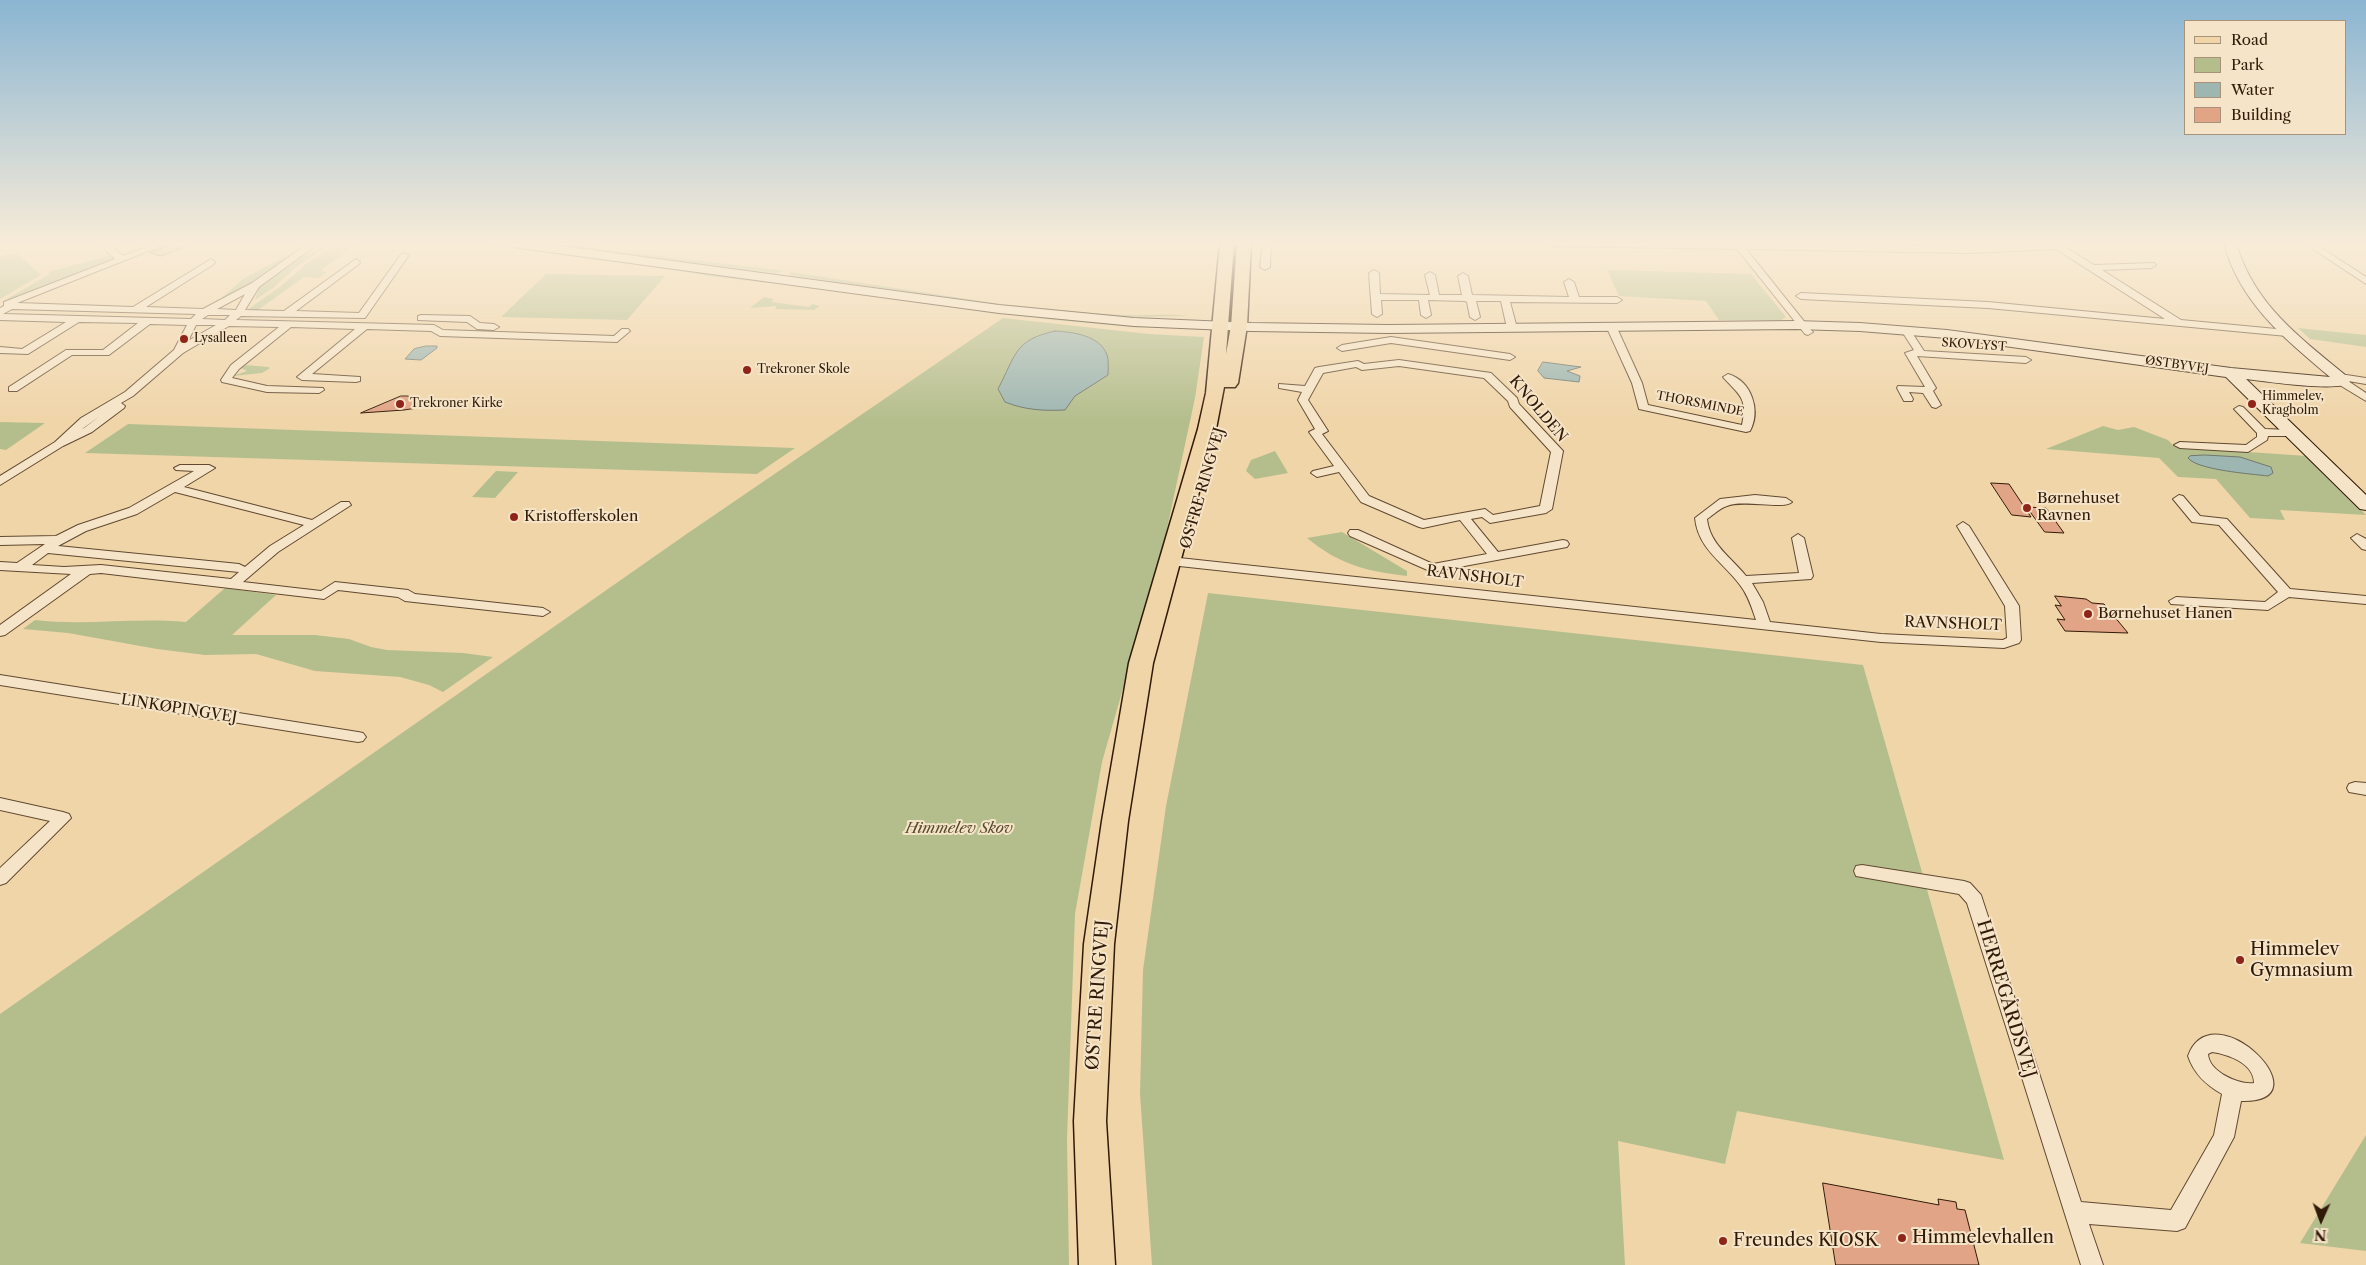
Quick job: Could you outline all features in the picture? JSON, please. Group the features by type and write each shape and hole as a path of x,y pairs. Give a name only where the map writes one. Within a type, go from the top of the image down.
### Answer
{"main road":[{"name":"ØSTRE RINGVEJ","path":"1097,1265 1090,1122 1099,944 1115,821 1132,728 1153,665 1215,393 1221,302"},
{"name":"ØSTRE RINGVEJ","path":"1176,561 1221,425 1239,326 1240,302"}],"street":[{"path":"8,302 7,304 10,306"},
{"path":"136,309 147,302"},
{"path":"179,351 193,322 206,311 223,302"},
{"path":"0,481 116,410 129,394 179,351 227,323 239,312 245,302"},
{"path":"308,302 235,368 226,380 267,389 319,390"},
{"path":"356,379 302,377 364,321 376,302"},
{"name":"ØSTBYVEJ","path":"948,302 1087,318 1390,334 1512,328 1670,327 1908,332 2012,343 2231,373 2320,382 2341,379"},
{"path":"1376,302 1377,314"},
{"path":"1424,302 1426,315"},
{"path":"1471,302 1476,317"},
{"path":"1506,302 1512,328"},
{"path":"1784,302 1806,329"},
{"path":"1936,302 2287,333"},
{"path":"2146,302 2179,323"},
{"path":"2259,302 2266,312 2287,333 2366,398"},
{"path":"0,312 10,306 136,309 239,312 288,319"},
{"path":"0,317 227,323 288,319 364,321 470,320 477,326 625,331 617,339 440,333 434,328 364,321"},
{"path":"0,350 24,352 77,319"},
{"path":"13,389 70,352 105,353 147,321"},
{"path":"469,334 477,326"},
{"name":"THORSMINDE","path":"1612,328 1637,383 1643,407 1746,429 1751,413 1749,401 1740,385 1728,377"},
{"name":"SKOVLYST","path":"1908,332 1921,354"},
{"name":"KNOLDEN","path":"1342,348 1390,334 1455,349 1510,357"},
{"path":"1448,369 1455,349"},
{"name":"SKOVLYST","path":"1936,405 1927,390 1931,388 1910,353 2026,360"},
{"name":"KNOLDEN","path":"1399,363 1448,369 1488,375 1557,451 1546,509 1490,519 1485,512 1423,524 1365,499 1315,432 1322,431 1303,400 1319,370 1358,364 1362,367 1399,363"},
{"path":"2231,373 2366,505"},
{"path":"2341,379 2366,381"},
{"path":"1284,386 1309,390"},
{"path":"1908,398 1902,388 1927,390"},
{"path":"2180,445 2248,448 2263,438 2262,432 2239,410"},
{"path":"2262,432 2291,433"},
{"path":"20,567 60,540 82,528 133,511 209,468 180,468"},
{"path":"1317,473 1342,468"},
{"path":"174,488 314,524"},
{"path":"1764,626 1759,610 1744,580 1705,540 1701,531 1701,518 1724,502 1755,499 1786,502"},
{"path":"2179,499 2196,519 2223,522 2286,593"},
{"path":"234,583 274,549 345,505"},
{"path":"1464,516 1495,556"},
{"name":"RAVNSHOLT","path":"1176,561 1881,638 2004,644 2014,640 2012,606 1963,526"},
{"path":"1354,533 1432,568 1564,544"},
{"path":"1744,580 1806,576 1798,538"},
{"path":"0,541 60,540"},
{"path":"46,549 239,568"},
{"path":"0,566 64,571 101,569 324,595 335,586 408,594 405,597 543,612"},
{"path":"1428,588 1432,568"},
{"path":"0,632 86,570"},
{"path":"2176,601 2268,606 2286,593 2366,600"},
{"path":"0,619 16,621"},
{"name":"LINKØPINGVEJ","path":"0,680 358,737"},
{"path":"0,818 6,805 63,818 0,878"},
{"name":"HERREGÅRDSVEJ","path":"1862,871 1964,888 1975,900 2092,1265"},
{"path":"2074,1212 2177,1221 2224,1137 2233,1089"}],"green space":[{"path":"258,302 269,302 258,310 247,310"},
{"path":"517,302 643,302 627,320 501,317"},
{"path":"758,302 809,307 812,304 820,306 814,310 775,309 777,306 750,308"},
{"path":"1707,302 1774,302 1786,317 1781,320 1719,320"},
{"path":"1007,306 1109,314 1189,316 1110,317"},
{"path":"1000,313 1123,324 1143,328 1054,320"},
{"name":"Himmelev Skov","path":"1003,318 1149,334 1204,337 1195,398 1162,552 1102,762 1075,914 1067,1139 1069,1265 0,1265 0,1014 688,533"},
{"path":"2298,328 2366,335 2366,347 2310,339"},
{"path":"246,365 270,368 262,373 233,376 247,371 241,368"},
{"path":"0,422 45,423 6,450 0,449"},
{"path":"128,424 795,448 757,474 85,453"},
{"path":"2103,426 2118,430 2134,427 2168,440 2175,447 2307,456 2366,515 2280,510 2285,520 2250,518 2216,479 2178,477 2159,458 2046,449"},
{"path":"1275,451 1288,473 1255,479 1246,471 1251,460"},
{"path":"496,471 518,472 495,498 472,497"},
{"path":"1342,532 1407,571 1407,576 1366,569 1342,561 1307,538"},
{"path":"225,588 276,595 232,635 315,635 349,639 371,647 387,650 463,653 493,657 443,692 429,685 400,677 315,671 256,654 205,655 157,649 68,633 23,629 35,620 54,622 148,620 186,622"},
{"path":"1208,593 1863,665 2004,1160 1737,1111 1725,1164 1618,1141 1625,1265 1152,1265 1140,1094 1143,970 1166,806"},
{"path":"2366,1135 2366,1251 2300,1243"}],"water":[{"path":"1055,331 1085,336 1098,343 1107,355 1108,375 1075,396 1065,410 1034,409 1005,402 998,389 1013,358 1024,344 1031,339"},
{"path":"437,346 437,348 421,360 405,359 414,349"},
{"path":"1543,362 1581,367 1567,371 1580,376 1579,382 1544,378 1538,371"},
{"path":"2190,456 2240,457 2271,467 2273,473 2268,476 2225,471 2202,466 2188,458"}],"building":[{"name":"Trekroner Kirke","path":"401,396 408,396 430,406 361,413"},
{"path":"1991,483 2009,484 2031,517 2012,515"},
{"path":"2027,507 2046,508 2064,533 2045,532"},
{"name":"Børnehuset Hanen","path":"2055,596 2086,599 2092,603 2104,604 2128,633 2065,631 2057,619 2065,620 2055,605 2061,606"},
{"name":"Himmelevhallen","path":"1823,1183 1939,1205 1938,1199 1956,1202 1957,1209 1965,1210 1979,1265 1836,1265"}],"place":[{"name":"Lysalleen","path":"184,339"},
{"name":"Trekroner Skole","path":"747,370"},
{"name":"Trekroner Kirke","path":"400,404"},
{"name":"Himmelev, Kragholm","path":"2252,404"},
{"name":"Børnehuset Ravnen","path":"2027,508"},
{"name":"Kristofferskolen","path":"514,517"},
{"name":"Børnehuset Hanen","path":"2088,614"},
{"name":"Himmelev Gymnasium","path":"2240,960"},
{"name":"Himmelevhallen","path":"1902,1238"},
{"name":"Freundes KIOSK","path":"1723,1241"}]}
